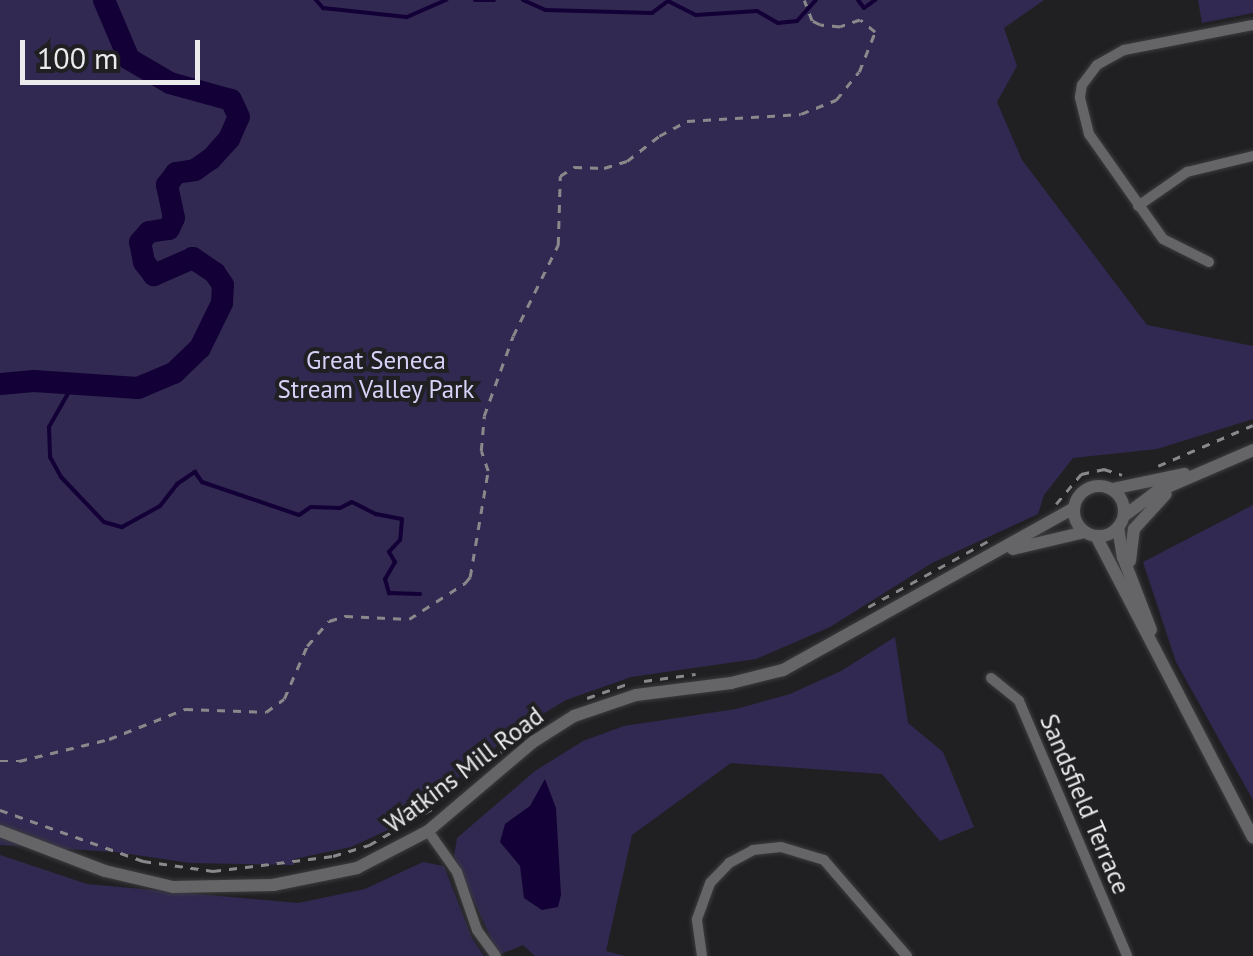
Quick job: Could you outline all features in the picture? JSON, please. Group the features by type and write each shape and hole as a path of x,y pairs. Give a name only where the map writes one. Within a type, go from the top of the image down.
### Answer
{"street":[{"path":"1208,262 1171,246 1138,206 1083,121 1080,97 1088,75 1124,50 1253,26"},
{"path":"1138,206 1187,172 1253,156"},
{"path":"1090,534 1121,522 1139,502 1253,450"},
{"path":"1158,651 1090,534 1076,522 1074,508 1088,488 1112,489 1196,473"},
{"path":"1130,569 1134,529 1148,509 1196,473"},
{"path":"1112,489 1123,502 1119,542 1158,651 1200,744 1253,838"},
{"name":"Watkins Mill Road","path":"0,831 105,871 198,890 332,875 379,859 428,830 533,742 574,716 636,695 731,684 783,670 1074,508"},
{"name":"Watkins Mill Road","path":"992,555 1090,534"},
{"name":"Sandsfield Terrace","path":"991,678 1019,701 1128,956"},
{"path":"428,830 456,872 476,930 496,956"},
{"path":"702,956 697,919 710,883 741,856 781,846 824,860 907,956"}],"path":[{"path":"0,760 19,761 109,739 185,709 216,706 266,712 284,699 307,646 329,621 345,616 409,619 465,583 470,577 488,471 481,450 484,416 513,336 558,246 560,176 574,167 604,168 628,161 659,136 687,122 824,108 859,72 876,32 860,20 840,27 812,21 804,0"},
{"path":"1144,472 1253,425"},
{"path":"1053,508 1081,474 1104,470 1130,476"}],"green space":[{"name":"Great Seneca Stream Valley Park","path":"0,0 1044,0 1004,28 1017,66 997,102 1022,160 1147,325 1253,346 1253,419 1157,449 1073,458 1044,495 1038,514 932,563 830,627 756,659 631,677 566,700 518,729 403,823 351,847 294,859 294,865 190,863 116,852 0,845"},
{"path":"1198,0 1253,0 1253,13 1202,23"},
{"path":"1253,505 1253,800 1176,662 1143,562"},
{"path":"895,637 908,723 943,752 974,827 940,841 882,774 731,763 632,835 606,951 625,956 535,956 523,945 501,954 495,948 454,856 457,838 535,771 583,741 624,726 736,709 790,694 841,671"},
{"path":"0,855 87,884 298,903 365,889 423,862 444,866 472,938 484,956 0,956"}],"shaded area":[{"path":"545,779 556,808 561,895 558,907 542,910 524,898 520,866 500,842 505,824 530,806"}],"waterway":[{"path":"0,384 34,381 138,388 174,373 200,348 222,303 223,285 215,273 193,258 154,275 144,262 140,242 149,232 169,229 174,218 167,185 176,173 195,170 211,159 229,139 239,117 231,100 170,83 129,59 104,0"},
{"path":"316,0 323,8 407,17 446,0"},
{"path":"475,0 494,0"},
{"path":"523,0 545,10 652,13 668,1 696,15 757,11 778,23 797,21 816,0"},
{"path":"858,0 864,8 875,0"},
{"path":"74,383 49,427 50,457 61,477 104,522 122,527 160,506 177,484 195,472 202,482 299,515 311,507 340,508 352,502 376,514 402,519 400,540 389,552 395,562 385,579 389,593 420,594"}]}
